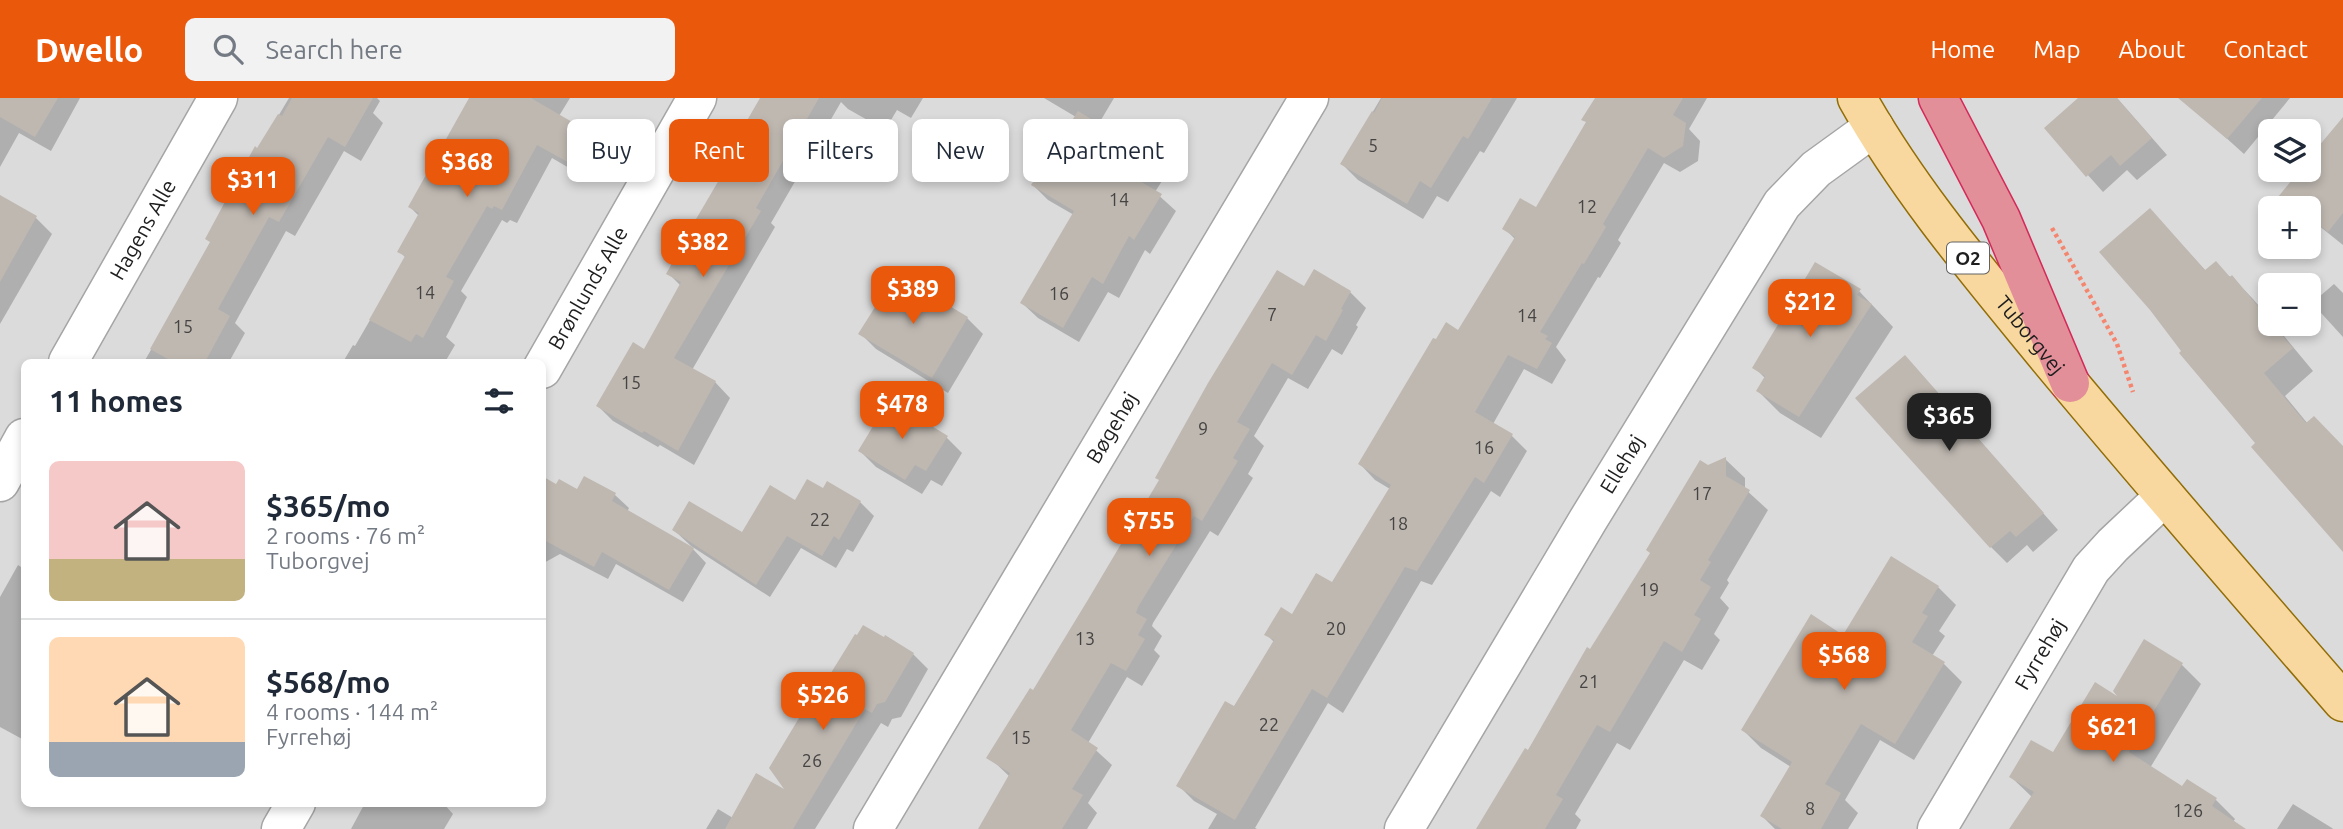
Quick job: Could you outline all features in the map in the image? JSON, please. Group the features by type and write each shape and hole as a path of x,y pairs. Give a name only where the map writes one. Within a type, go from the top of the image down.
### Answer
{"highway":[{"path":"1938,98 2001,219 2070,383"}],"main road":[{"name":"Tuborgvej","path":"1865,113 1907,177 1972,264 2165,496 2343,702"}],"street":[{"name":"Hagens Alle","path":"70,359 218,98"},
{"name":"Brønlunds Alle","path":"546,362 697,98"},
{"name":"Bøgehøj","path":"873,829 1309,98"},
{"name":"Ellehøj","path":"1404,829 1588,520 1782,204 1865,113"},
{"path":"0,482 21,444"},
{"name":"Fyrrehøj","path":"1937,829 2091,569 2165,496"},
{"path":"281,829 294,807"}],"path":[{"path":"2052,228 2117,344 2133,394"}],"shaded area":[{"path":"0,98 2343,98 2343,829 0,829"}],"building":[{"path":"0,98 58,98 35,137 0,117"},
{"path":"292,98 373,98 345,147 328,137 279,222 269,217 218,309 230,316 207,359 168,359 150,349 210,242 205,239 255,146 257,148 278,114 282,116"},
{"path":"469,98 531,98 567,119 567,162 537,145 502,210 487,206 446,277 454,281 423,338 416,334 411,342 369,320 405,256 397,252 419,213 408,207"},
{"path":"760,98 819,98 807,119 783,119 783,161 756,208 761,211 674,358 716,381 678,451 596,406 633,342 644,349 681,282 666,274 718,182 769,182 769,119 748,119"},
{"path":"1382,98 1492,98 1468,139 1463,136 1431,188 1420,181 1407,204 1340,164"},
{"path":"1595,98 1683,98 1673,115 1686,123 1683,146 1664,158 1648,148 1603,224 1606,227 1540,332 1548,336 1545,339 1552,343 1537,369 1508,355 1475,412 1513,434 1484,483 1475,477 1417,571 1405,567 1327,698 1312,689 1235,820 1176,786 1225,701 1234,706 1274,640 1264,635 1281,607 1292,614 1316,573 1332,582 1391,485 1358,464 1433,338 1436,339 1446,322 1458,330 1515,237 1502,229 1520,198 1536,207 1586,122 1581,120"},
{"path":"2078,98 2117,98 2152,138 2120,166 2111,155 2086,177 2044,128"},
{"path":"2178,98 2262,98 2227,139"},
{"path":"1078,111 1091,119 1073,119"},
{"path":"2343,117 2343,213 2328,232 2321,226 2321,196 2279,196 2290,182 2321,182 2321,143"},
{"path":"1033,182 1141,182 1162,194 1134,240 1129,236 1103,284 1092,277 1063,328 1020,303 1074,211 1031,185"},
{"path":"0,195 37,216 0,282"},
{"path":"2150,208 2205,270 2216,261 2230,277 2232,275 2258,306 2258,336 2282,336 2293,348 2264,373 2306,423 2314,416 2343,446 2343,552 2251,447 2255,443 2179,353 2181,351 2150,310 2099,252"},
{"path":"1815,262 1861,289 1857,295 1872,304 1799,417 1756,391 1765,376 1752,368"},
{"path":"1314,269 1351,291 1341,309 1343,310 1326,341 1316,335 1292,375 1272,363 1237,422 1250,429 1233,458 1238,461 1202,521 1194,516 1138,607 1136,613 1147,619 1138,635 1145,639 1126,671 1111,663 1071,730 1098,748 1072,789 1083,795 1062,829 978,829 1010,773 986,758 1030,688 1033,690 1159,480 1155,478 1208,383 1277,270 1304,286"},
{"path":"896,274 968,317 932,378 858,334"},
{"path":"1905,355 2044,513 2016,537 2010,531 1990,548 1855,398"},
{"path":"889,400 948,436 926,471 915,465 905,480 858,451"},
{"path":"1726,457 1726,476 1750,490 1708,560 1711,562 1700,580 1711,587 1694,615 1701,619 1682,652 1664,641 1610,732 1597,725 1556,795 1563,799 1545,829 1476,829 1525,748 1528,750 1587,647 1590,649 1650,553 1646,550 1700,460 1708,465"},
{"path":"584,476 616,493 612,501 694,548 669,590 602,552 594,567 546,541 546,478 556,484 559,479 577,489"},
{"path":"807,479 823,488 827,481 861,501 839,540 834,536 822,556 787,536 756,585 672,530 689,501 742,532 770,485 795,500"},
{"path":"1891,556 1939,586 1922,613 1928,616 1912,642 1945,662 1895,744 1861,724 1825,784 1841,793 1821,829 1782,829 1760,816 1792,762 1741,730 1811,614 1843,635"},
{"path":"863,625 914,653 885,702 877,704 872,713 865,709 793,829 725,829 756,773 784,789 769,768 805,708 808,710"},
{"path":"2144,639 2183,663 2129,752 2182,786 2187,779 2217,798 2212,806 2246,829 2009,829 2034,792 2009,777 2031,740 2053,752 2095,682 2117,696 2113,691"}]}
